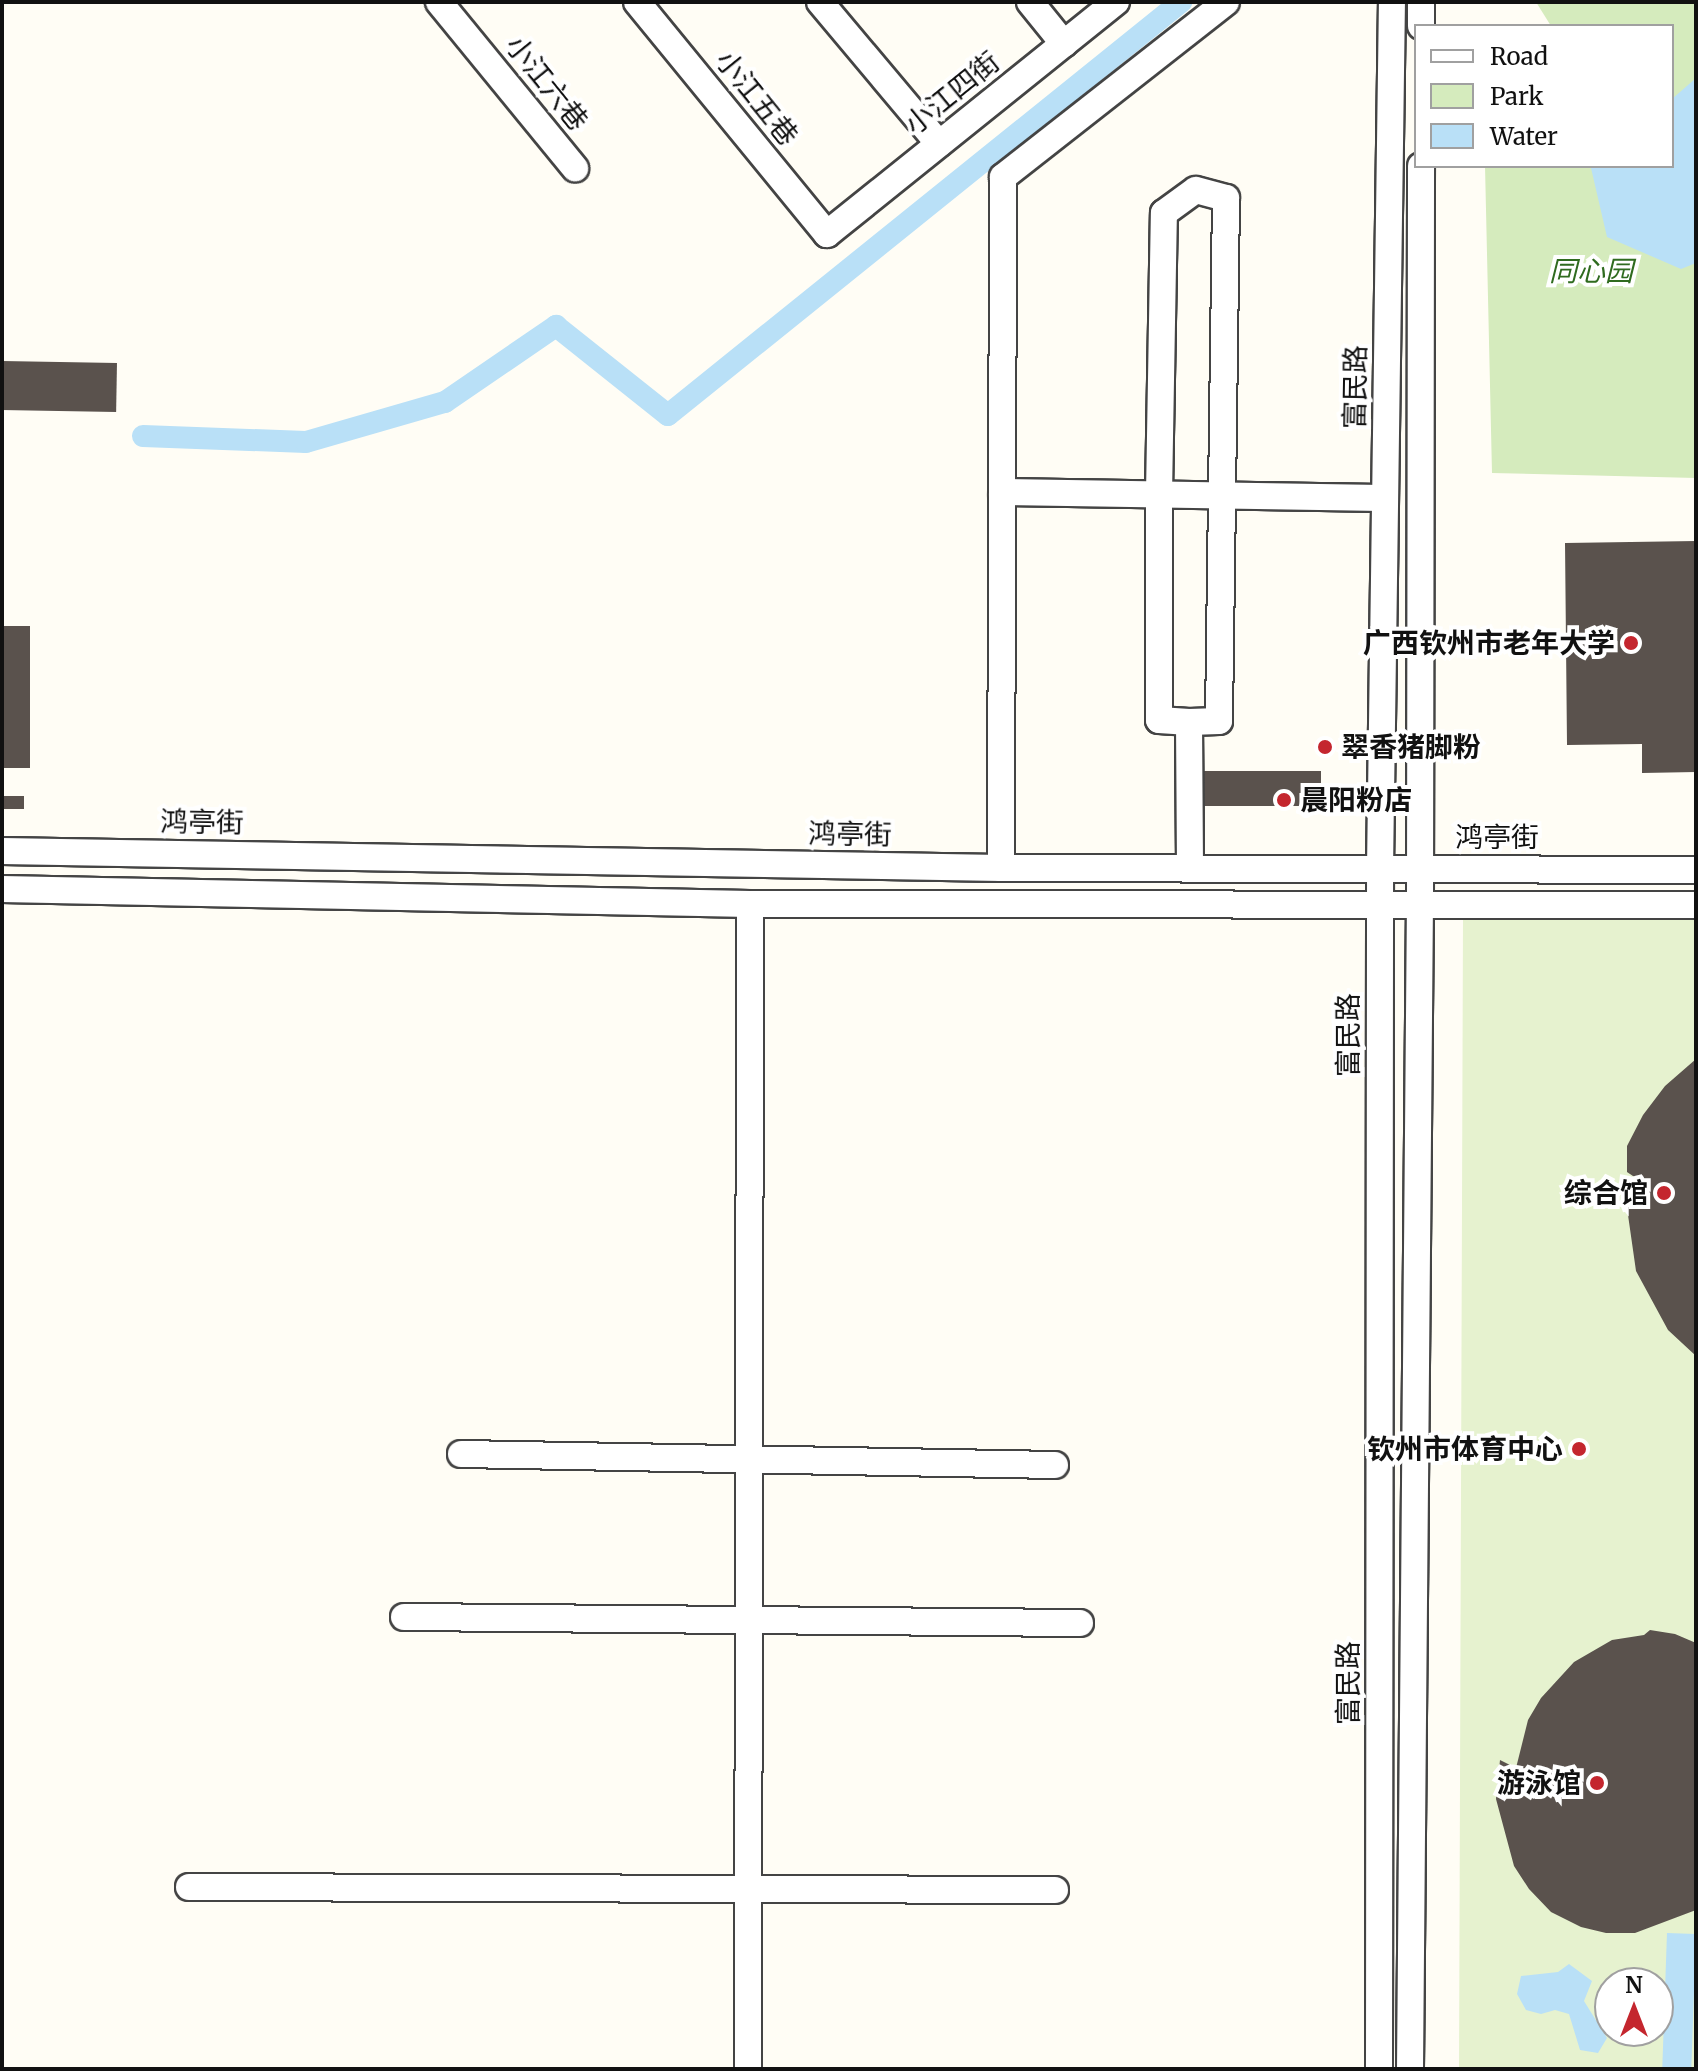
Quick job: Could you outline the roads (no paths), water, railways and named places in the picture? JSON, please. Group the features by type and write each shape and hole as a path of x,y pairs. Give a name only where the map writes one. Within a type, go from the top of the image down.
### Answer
{"street":[{"name":"小江六巷","path":"439,2 575,168"},
{"name":"小江五巷","path":"637,2 827,234"},
{"path":"820,2 939,144"},
{"path":"1030,2 1064,44"},
{"name":"小江四街","path":"827,234 1116,2"},
{"path":"1001,868 1003,177 1226,2"},
{"name":"富民路","path":"1379,2069 1380,869 1392,2"},
{"path":"1421,2 1421,24"},
{"path":"1410,2069 1420,904 1421,168"},
{"path":"1196,190 1226,198 1219,721 1159,720 1159,494 1164,213 1196,190"},
{"path":"1002,492 1385,498"},
{"path":"1189,722 1190,869"},
{"name":"鸿亭街","path":"2,851 1001,868 1696,870"},
{"path":"2,889 750,904 1696,905"},
{"path":"748,2069 750,904"},
{"path":"461,1454 1055,1465"},
{"path":"404,1617 1080,1623"},
{"path":"189,1887 1055,1890"}],"water":[{"path":"1696,78 1696,263 1681,269 1607,237 1591,168 1674,168 1674,97"},
{"path":"1667,1933 1696,1934 1691,2069 1662,2069 1663,2047 1674,2047 1674,1967 1666,1967"},
{"path":"1569,1964 1592,1981 1584,2001 1594,2017 1594,2047 1602,2047 1598,2053 1580,2050 1569,2014 1555,2010 1541,2014 1526,2010 1517,1994 1521,1976 1558,1972"}],"waterway":[{"path":"143,436 306,442 445,402 556,326 668,415 1181,2"}],"place":[{"name":"广西钦州市老年大学","path":"1631,643"},
{"name":"翠香猪脚粉","path":"1325,747"},
{"name":"晨阳粉店","path":"1284,800"},
{"name":"综合馆","path":"1664,1193"},
{"name":"钦州市体育中心","path":"1579,1449"},
{"name":"游泳馆","path":"1597,1783"}],"park label":[{"name":"同心园","path":"1591,271"}]}
